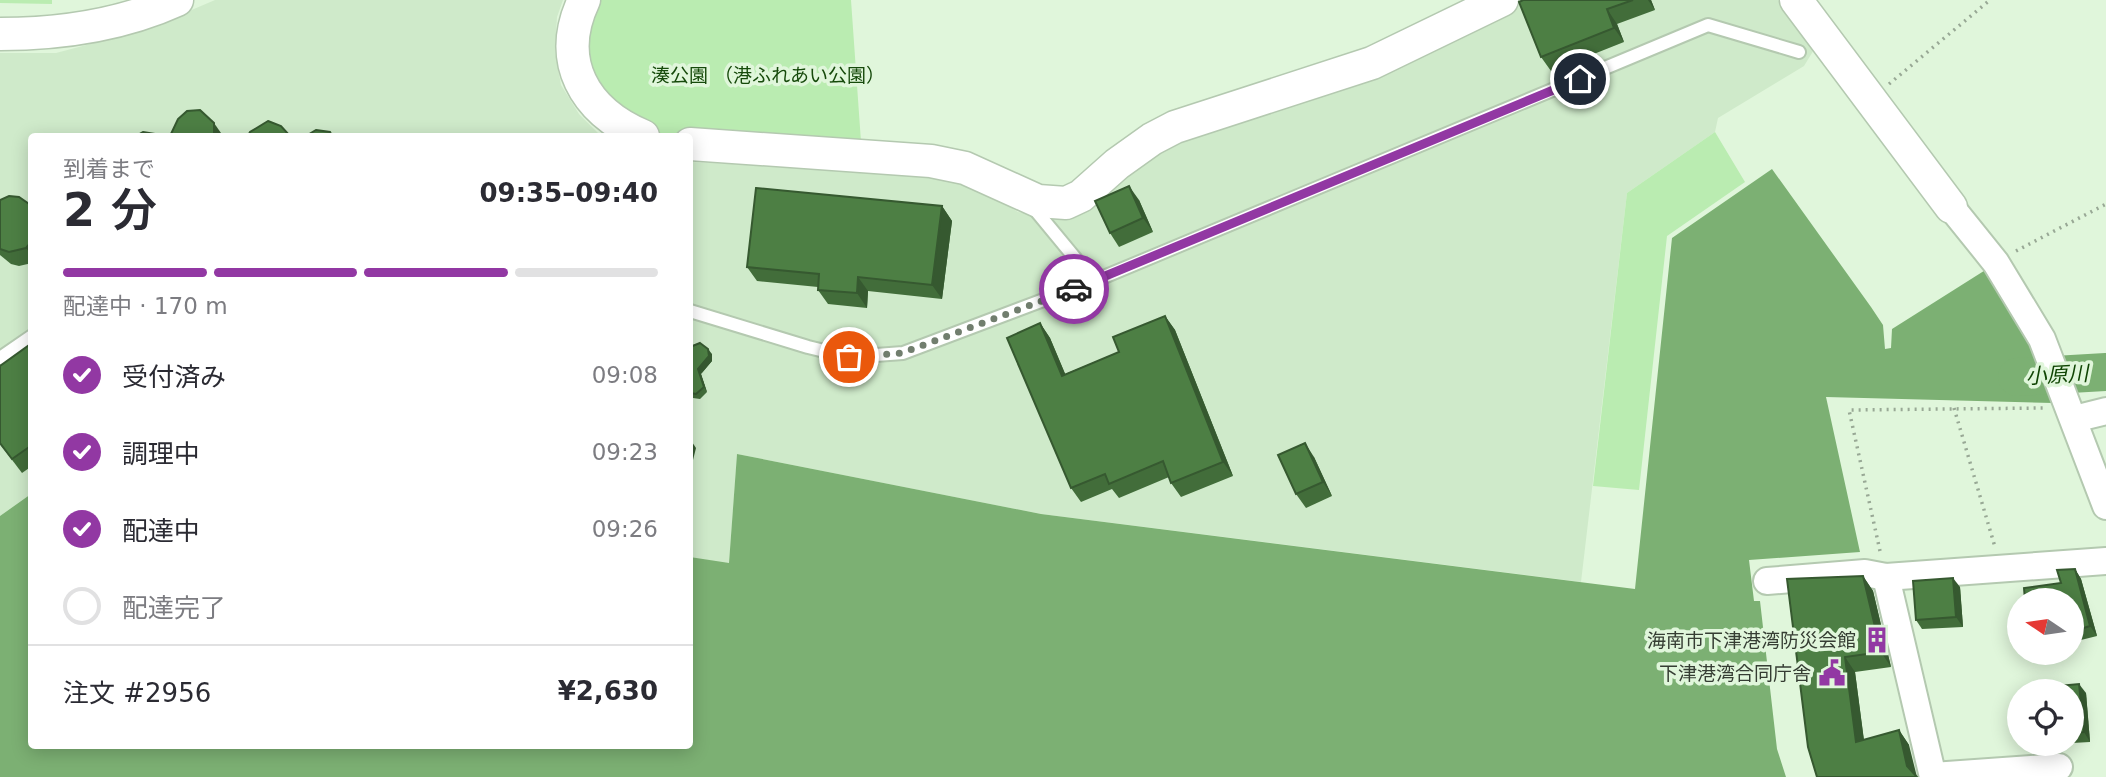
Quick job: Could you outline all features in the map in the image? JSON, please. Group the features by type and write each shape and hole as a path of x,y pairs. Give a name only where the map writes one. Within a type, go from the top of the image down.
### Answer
{"street":[{"path":"0,34 68,30 111,22 151,12 177,0"},
{"path":"584,0 572,31 573,56 579,83 608,118 637,133"},
{"path":"693,144 931,161 965,168 1021,194 1051,204 1066,203 1081,196 1117,164 1152,139 1175,127 1372,63 1502,0"},
{"path":"1801,2 1871,100 1996,263 2042,339 2106,506"},
{"path":"2071,411 2106,411"},
{"path":"1767,581 1865,573 1885,577 2106,561"},
{"path":"1885,577 1933,776 2059,767"}],"lane":[{"path":"693,312 849,357 902,353 963,333 1094,281 1709,25 1799,52"},
{"path":"1021,194 1094,281"},
{"path":"0,358 28,339"}],"path":[{"path":"1871,100 1990,0"},
{"path":"1996,263 2106,204"},
{"path":"1954,408 2001,569"},
{"path":"1885,577 1849,410 1954,408 2071,411"}],"shaded area":[{"path":"215,0 563,0 557,17 555,52 561,85 579,114 598,133 28,133 28,496 0,516 0,53 56,53 147,29"},
{"path":"1534,0 1778,0 1815,48 1804,66 1718,118 1715,132 1627,193 1581,582 1041,514 737,454 729,564 693,558 693,162 936,174 980,189 1018,212 1059,219 1073,217 1143,155"},
{"path":"1772,169 1883,325 1885,349 1891,348 1892,329 1987,269 2030,338 2053,403 1826,397 1860,552 1749,560 1754,601 1760,601 1777,749 1786,777 0,777 0,516 28,496 28,749 693,749 693,557 729,563 737,454 1041,514 1635,589 1672,238"}],"green space":[{"path":"0,0 52,0 52,4 0,3"},
{"name":"湊公園 （港ふれあい公園）","path":"584,0 851,0 862,156 693,136 693,133 638,133 594,104"},
{"path":"1715,132 1745,182 1667,236 1639,490 1593,486 1627,193"}],"building":[{"path":"1633,0 1607,9 1614,28 1541,57 1519,2"},
{"path":"200,110 214,123 214,133 171,133 178,119 187,111"},
{"path":"268,121 281,126 287,133 250,133"},
{"path":"316,130 330,133 311,133"},
{"path":"1129,186 1143,218 1110,233 1095,201"},
{"path":"756,188 942,206 932,285 858,277 857,293 818,290 819,274 747,267"},
{"path":"9,196 19,197 28,203 26,248 9,252 0,249 0,200"},
{"path":"1165,316 1223,462 1171,483 1163,461 1109,484 1105,474 1071,488 1007,338 1040,323 1062,376 1119,352 1113,337"},
{"path":"700,343 708,349 709,356 698,369 704,387 696,394 693,394 693,346"},
{"path":"28,346 28,448 12,459 0,443 0,366"},
{"path":"1305,443 1323,482 1296,494 1278,455"},
{"path":"2075,569 2080,588 2024,588 2061,583 2057,570"},
{"path":"1863,576 1881,652 1845,657 1856,742 1899,730 1907,766 1917,777 1817,777 1808,747 1787,579"},
{"path":"1953,578 1956,617 1916,620 1913,581"},
{"path":"2084,603 2090,626 2084,628"}],"waterway":[{"name":"小原川","path":"2017,377 2106,372"}],"way so far":[{"path":"849,357 902,353 963,333 1074,289"}],"place":[{"name":"海南市下津港湾防災会館","path":"1877,640"},
{"name":"下津港湾合同庁舎","path":"1832,673"}],"route":[{"path":"1074,289 1580,79"}]}
